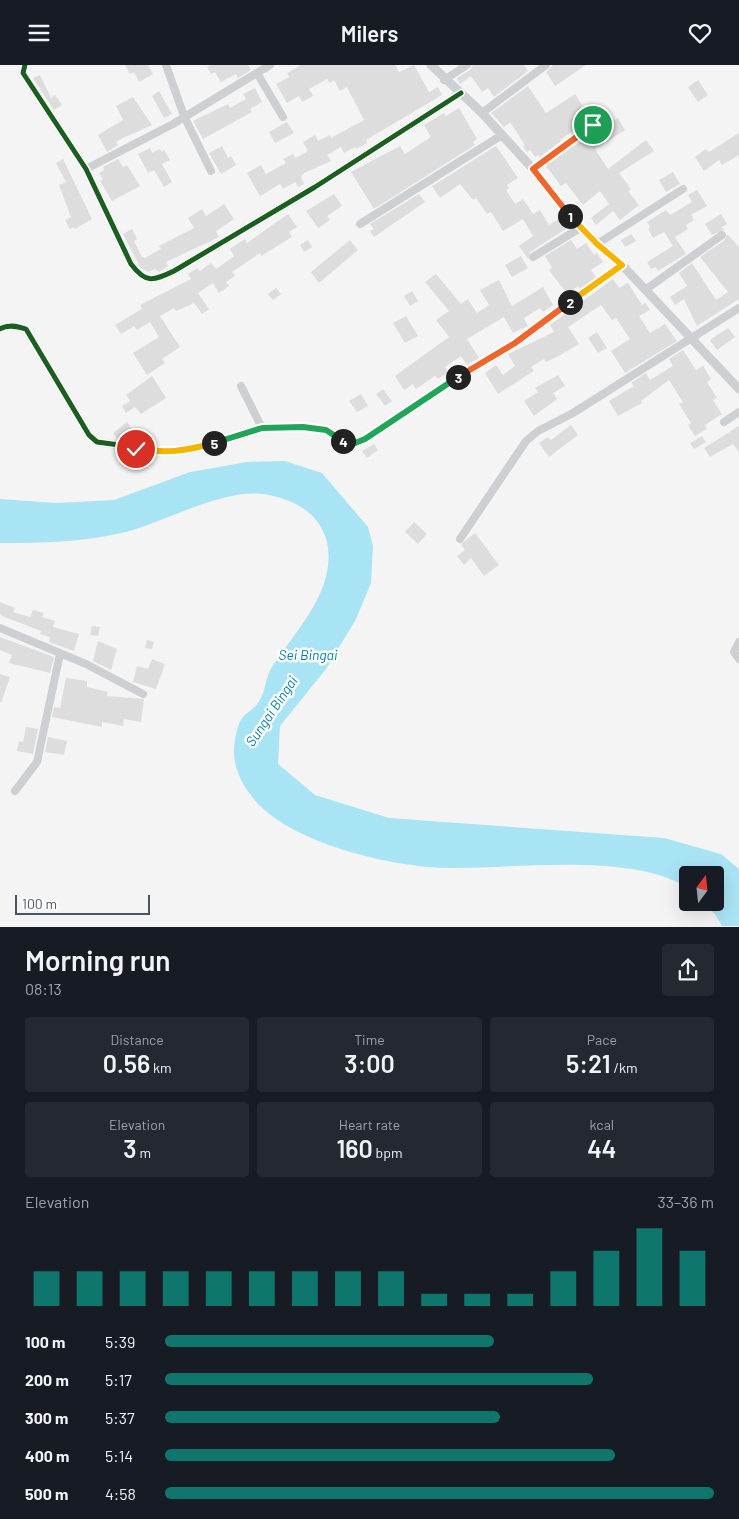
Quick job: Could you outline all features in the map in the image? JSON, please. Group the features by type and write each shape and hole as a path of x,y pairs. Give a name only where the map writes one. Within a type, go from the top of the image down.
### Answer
{"street":[{"path":"25,65 23,73 86,169 131,264 140,277 156,278 174,271 315,187 462,93"},
{"path":"166,65 184,116 211,171"},
{"path":"86,169 173,124 270,65"},
{"path":"431,65 482,113 533,169 580,228 622,265 739,389"},
{"path":"444,79 467,65"},
{"path":"482,113 546,65"},
{"path":"257,73 283,117"},
{"path":"533,169 593,125"},
{"path":"360,224 502,135"},
{"path":"597,244 683,189"},
{"path":"533,257 580,228"},
{"path":"645,290 722,235"},
{"path":"0,329 5,326 18,326 26,329 89,435 97,442 172,452 190,451 262,428 303,427 326,430 344,442 355,443 365,439 436,391 515,343 622,265"},
{"path":"460,539 526,441 538,431 573,413 739,308"},
{"path":"241,386 262,428"},
{"path":"724,422 739,412"},
{"path":"0,628 86,664 143,694"},
{"path":"739,642 734,652 739,659"},
{"path":"15,791 37,762 60,654"}],"water":[{"name":"Sei Bingai","path":"285,461 322,473 368,527 373,546 371,583 356,619 326,669 280,726 278,764 315,795 389,818 664,838 721,854 739,869 739,926 722,926 712,911 724,911 724,866 679,866 679,883 662,876 634,869 603,866 538,865 448,868 408,865 366,856 325,843 306,836 269,814 252,797 240,778 234,755 235,741 240,721 261,699 272,667 313,607 325,580 328,546 324,532 315,519 304,509 269,495 234,495 197,506 126,532 64,541 0,543 0,499 56,503 114,500 190,472 247,462"}],"building":[{"path":"125,65 148,65 153,74 139,82 134,72 130,74"},
{"path":"211,65 248,65 251,70 238,78 236,74 221,82 215,72 211,74 207,67"},
{"path":"301,65 395,65 399,72 414,65 429,92 438,87 442,95 366,140 367,143 356,149 355,147 344,153 341,147 327,155 331,161 304,173 301,177 304,184 298,187 295,182 283,189 280,184 260,196 247,173 261,165 266,174 286,163 283,159 293,154 296,158 308,151 303,142 315,135 318,141 330,135 331,138 364,120 347,87 340,91 334,80 330,83 327,79 309,89 313,96 302,102 299,96 287,103 276,84 289,77 287,73"},
{"path":"473,65 524,65 528,71 494,97 488,88 482,92 471,76 460,84 457,78 470,70"},
{"path":"553,65 586,65 555,86 546,72"},
{"path":"40,75 51,98 55,95 62,105 54,110 33,78"},
{"path":"698,80 708,95 698,102 688,87"},
{"path":"528,86 546,113 575,94 585,110 589,107 595,116 560,140 540,157 538,155 535,157 530,150 527,152 523,146 525,145 510,122 504,127 491,113"},
{"path":"255,88 262,102 250,109 252,112 203,139 193,121 228,104 230,108 246,99 243,94"},
{"path":"159,91 172,114 164,118 152,96"},
{"path":"133,97 152,125 116,142 118,145 107,152 98,135 123,120 116,106"},
{"path":"459,108 477,139 473,142 475,145 374,209 351,172 400,146 405,154 431,137 424,125 444,113 446,116"},
{"path":"618,118 625,130 595,149 608,169 646,140 654,151 619,173 631,189 628,191 639,205 620,220 613,211 596,225 591,218 609,204 600,191 583,205 566,183 561,186 546,166 586,137"},
{"path":"287,122 294,133 275,143 269,132"},
{"path":"739,133 739,155 722,165 719,160 704,171 695,157 706,149 709,152"},
{"path":"222,146 228,158 231,156 236,165 221,174 209,153"},
{"path":"496,146 518,178 507,185 509,188 506,190 515,204 523,199 533,214 540,210 549,225 560,218 567,228 530,252 528,259 519,246 533,236 523,219 503,231 491,212 487,214 476,198 473,200 460,184 440,198 432,186"},
{"path":"150,148 152,153 160,149 162,152 164,150 170,160 162,164 172,182 164,187 154,170 148,173 138,154"},
{"path":"63,159 92,219 75,229 74,227 70,229 65,220 71,217 59,185 66,182 56,163"},
{"path":"118,159 123,167 127,165 140,186 112,201 100,181 103,179 99,173 104,170 103,167"},
{"path":"673,172 680,184 666,192 659,180"},
{"path":"697,190 707,206 691,215 694,220 686,225 688,229 675,237 686,254 658,271 656,267 651,269 647,262 673,246 664,232 653,238 648,229 650,227 647,222 666,210 670,215 692,202 688,195"},
{"path":"334,194 342,206 327,216 330,220 318,228 306,211"},
{"path":"419,194 425,202 374,237 370,231 374,229 370,224"},
{"path":"224,204 234,219 216,231 219,237 166,262 168,266 159,272 155,269 148,272 140,267 123,234 132,229 137,239 134,241 142,257 145,258 161,249 159,246 194,228 188,218 202,209 206,216"},
{"path":"288,214 297,227 289,232 292,237 261,256 260,253 232,272 235,276 226,282 229,286 219,293 213,283 198,293 209,309 202,314 194,303 176,311 174,308 160,316 180,347 162,359 165,363 147,375 133,353 159,337 150,322 137,330 134,326 121,334 115,325 142,309 140,305 191,279 188,274 197,268 200,271 211,263 216,269 234,256 230,249 245,239 247,243"},
{"path":"721,214 727,224 722,227 724,230 712,235 705,224"},
{"path":"631,234 636,241 625,247 621,240"},
{"path":"727,234 739,247 739,299 697,326 684,299 675,305 670,297 687,286 679,273 692,263 716,300 728,292 700,257 725,240"},
{"path":"308,240 312,247 304,252 300,245"},
{"path":"350,240 358,250 319,283 311,272"},
{"path":"571,240 577,249 586,243 594,255 597,253 603,262 591,270 596,277 580,289 578,286 567,294 549,270 552,268 545,256"},
{"path":"521,256 528,268 512,277 505,265"},
{"path":"436,274 461,304 468,299 477,313 489,305 480,290 499,280 512,306 543,287 553,305 543,312 540,308 524,318 528,326 513,333 504,317 467,339 479,358 467,365 461,356 445,367 448,372 438,379 435,376 416,389 413,384 404,390 395,376 449,337 436,320 449,311 425,282"},
{"path":"613,279 619,288 628,283 642,305 646,303 650,310 639,316 650,333 665,324 677,341 625,373 611,351 630,339 616,318 612,320 601,305 568,327 579,344 557,357 546,362 544,359 531,367 534,371 498,394 485,373 496,365 503,375 515,366 508,354 554,332 550,325"},
{"path":"276,288 281,294 273,300 268,294"},
{"path":"412,291 418,301 410,306 404,296"},
{"path":"406,316 418,336 405,343 393,323"},
{"path":"728,328 735,337 717,350 710,340"},
{"path":"597,332 607,348 598,353 588,338"},
{"path":"683,350 696,370 703,366 711,379 707,382 717,398 713,400 722,414 705,425 707,429 695,436 688,425 691,423 679,404 683,402 669,380 641,401 642,403 618,416 609,401 634,386 631,383 646,373 650,380 673,366 669,359"},
{"path":"558,375 565,386 553,393 557,399 534,416 524,401 538,392 535,388"},
{"path":"152,376 166,398 141,414 135,407 126,413 122,406 130,401 126,395"},
{"path":"383,389 392,401 385,406 376,394"},
{"path":"361,394 368,406 357,412 349,401"},
{"path":"127,422 132,430 117,439 113,433"},
{"path":"571,425 578,435 549,457 539,443 548,437 551,440"},
{"path":"739,426 739,452 733,444 710,457 704,448"},
{"path":"702,436 706,442 694,449 690,443"},
{"path":"374,444 378,450 367,458 362,451"},
{"path":"414,522 427,534 418,544 405,532"},
{"path":"475,533 499,565 484,576 471,558 464,565 457,556 465,550 461,544"},
{"path":"0,602 15,608 13,612 30,617 33,610 44,613 42,617 55,621 53,627 79,634 74,651 49,642 50,637 40,634 41,631 2,616 0,614"},
{"path":"92,626 100,627 98,636 90,635"},
{"path":"0,637 54,657 50,673 9,663 12,655 0,650"},
{"path":"147,640 154,642 152,649 145,648"},
{"path":"98,641 117,649 111,670 93,661"},
{"path":"152,659 165,664 156,689 133,682 137,666 148,669"},
{"path":"0,674 10,677 1,703 0,702"},
{"path":"66,678 87,681 87,687 108,692 107,696 144,699 141,722 124,719 123,726 102,722 102,727 52,717 54,707 60,708"},
{"path":"26,727 38,729 33,754 17,751 19,741 23,742"},
{"path":"48,737 67,741 64,755 45,752"}],"cycle path":[{"path":"25,65 23,73 86,169 131,264 141,275 150,279 161,277 174,271 315,187 461,93"},
{"path":"0,329 6,326 26,329 89,435 97,442 172,452 190,450 262,428 303,427 326,430 344,442 355,443 365,439 436,391 515,343 622,265"}],"route":[{"path":"136,449 162,452 190,451 262,428 303,427 326,430 344,442 355,443 365,439 436,391 515,343 622,265 580,228 533,169 593,125"}],"water label":[{"name":"Sungai Bingai","path":"271,711"}]}
